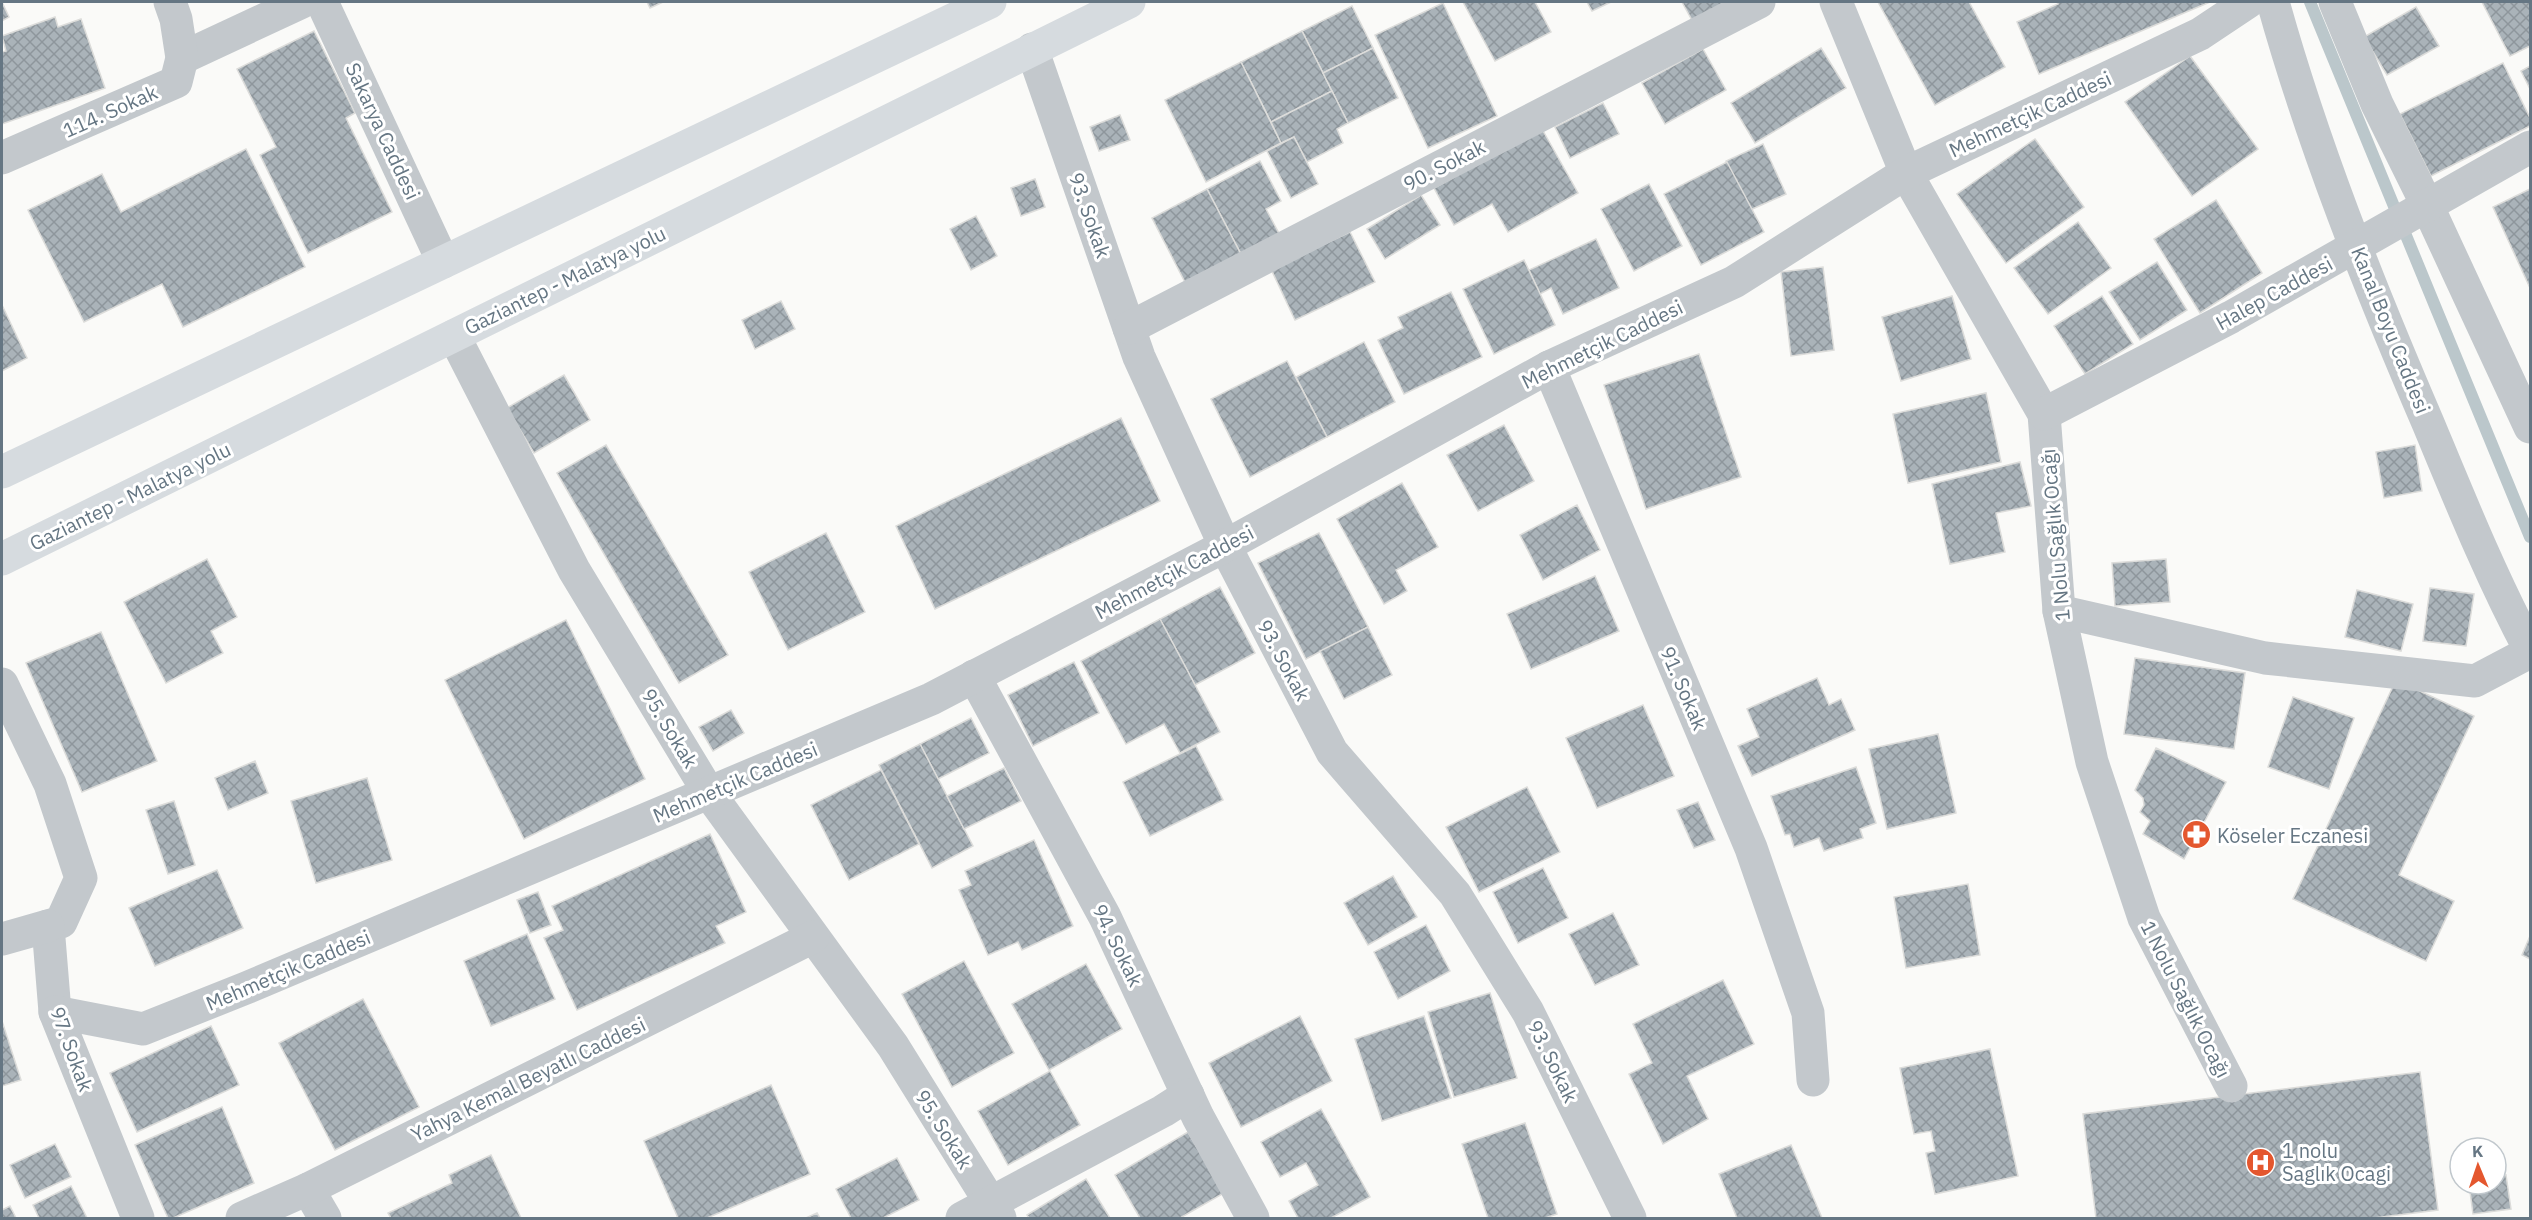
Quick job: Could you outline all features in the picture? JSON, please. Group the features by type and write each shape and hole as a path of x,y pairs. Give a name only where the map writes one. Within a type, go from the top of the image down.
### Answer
{"highway":[{"path":"2,472 990,2"},
{"name":"Gaziantep - Malatya yolu","path":"2,559 1129,2"}],"street":[{"path":"170,2 176,19 182,58 302,2"},
{"name":"Sakarya Caddesi","path":"322,2 443,262"},
{"name":"90. Sokak","path":"1129,328 1759,2"},
{"name":"1 Nolu Sağlık Ocağı","path":"1836,2 1906,173 2044,414 2059,611 2092,762 2144,918 2231,1086"},
{"name":"Mehmetçik Caddesi","path":"55,1012 143,1029 246,988 931,699 1225,546 1549,367 1734,282 1906,173 2200,34 2248,2"},
{"name":"Kanal Boyu Caddesi","path":"2273,2 2295,82 2393,342 2501,595 2530,651"},
{"path":"2335,2 2377,104 2427,205 2530,427"},
{"name":"93. Sokak","path":"1032,50 1139,357 1225,546 1332,752 1455,894 1528,1012 1630,1218"},
{"name":"114. Sokak","path":"2,159 176,82 182,58"},
{"name":"Halep Caddesi","path":"2044,414 2231,317 2530,147"},
{"name":"95. Sokak","path":"454,336 574,570 709,793 892,1046 996,1211"},
{"name":"91. Sokak","path":"1549,367 1751,848 1808,1013 1813,1080"},
{"path":"2059,611 2265,658 2475,681 2530,651"},
{"name":"94. Sokak","path":"974,676 1105,916 1188,1095 1253,1218"},
{"path":"2,684 50,784 81,878 61,922 2,939"},
{"name":"97. Sokak","path":"48,926 55,1012 138,1218"},
{"name":"Yahya Kemal Beyatlı Caddesi","path":"242,1218 308,1189 813,937"},
{"path":"963,1218 996,1211 1188,1095"},
{"path":"308,1189 325,1218"}],"building":[{"path":"2,2 9,17 2,21"},
{"path":"647,2 663,2 650,8"},
{"path":"1463,2 1535,2 1551,32 1495,61"},
{"path":"1587,2 1611,2 1592,11"},
{"path":"1682,2 1733,2 1693,22"},
{"path":"1878,2 1969,2 2005,67 1935,105"},
{"path":"2057,2 2210,2 2039,74 2017,22 2058,4"},
{"path":"2482,2 2530,2 2530,46 2510,56"},
{"path":"1443,3 1497,116 1428,148 1375,35"},
{"path":"1352,6 1373,48 1323,73 1302,31"},
{"path":"2416,7 2439,46 2387,75 2364,37"},
{"path":"55,17 58,27 81,19 105,88 2,124 2,52 6,51 2,36"},
{"path":"314,31 355,113 346,118 392,212 308,253 260,155 276,147 237,69"},
{"path":"1302,31 1332,91 1271,122 1241,62"},
{"path":"1373,48 1398,98 1348,123 1323,73"},
{"path":"1821,48 1846,88 1755,143 1731,103"},
{"path":"1703,49 1726,90 1665,124 1642,83"},
{"path":"2190,56 2258,149 2192,196 2125,102"},
{"path":"1241,62 1281,143 1206,182 1165,100"},
{"path":"2503,63 2530,118 2530,126 2431,176 2400,114"},
{"path":"2530,66 2530,89 2521,71"},
{"path":"1332,91 1348,123 1337,129 1343,143 1307,162 1294,137 1281,143 1271,122"},
{"path":"1603,103 1619,134 1570,158 1555,127"},
{"path":"1120,115 1130,140 1099,151 1090,127"},
{"path":"1542,129 1578,193 1508,232 1492,204 1454,225 1434,188"},
{"path":"1294,137 1318,184 1291,198 1267,151"},
{"path":"2035,139 2084,207 2006,263 1957,194"},
{"path":"1763,144 1786,194 1748,211 1726,161"},
{"path":"246,149 305,267 183,327 162,284 84,322 28,210 102,174 121,212"},
{"path":"1260,161 1281,201 1266,209 1282,239 1243,258 1207,189"},
{"path":"1727,162 1764,232 1701,265 1664,194"},
{"path":"1035,179 1045,207 1021,216 1011,188"},
{"path":"1649,184 1682,246 1634,271 1601,209"},
{"path":"1207,189 1243,258 1188,288 1152,218"},
{"path":"2530,189 2530,288 2493,207"},
{"path":"1421,195 1440,225 1385,259 1367,229"},
{"path":"2216,200 2262,273 2200,313 2154,239"},
{"path":"976,216 997,256 971,270 950,229"},
{"path":"2078,222 2111,268 2048,314 2014,268"},
{"path":"1350,232 1375,282 1295,320 1271,269"},
{"path":"1596,239 1619,288 1563,314 1551,288 1540,294 1529,270"},
{"path":"1524,260 1555,325 1494,354 1463,289"},
{"path":"2157,262 2187,310 2140,340 2109,292"},
{"path":"1823,267 1834,350 1791,356 1781,272"},
{"path":"1451,292 1482,357 1404,394 1378,340 1403,328 1398,317"},
{"path":"1952,296 1971,359 1901,381 1882,317"},
{"path":"2102,296 2133,344 2085,374 2054,326"},
{"path":"781,301 795,329 755,349 742,320"},
{"path":"2,305 27,358 2,371"},
{"path":"1364,342 1395,402 1327,437 1296,377"},
{"path":"1699,354 1741,477 1646,509 1604,385"},
{"path":"1287,361 1327,437 1250,477 1211,399"},
{"path":"564,375 590,420 534,453 507,408"},
{"path":"1986,393 2001,462 1908,483 1893,414"},
{"path":"1121,418 1160,501 935,609 896,526"},
{"path":"1504,425 1534,481 1478,511 1447,455"},
{"path":"606,445 728,655 679,683 557,473"},
{"path":"2415,445 2422,491 2384,498 2376,452"},
{"path":"2020,462 2031,506 1996,513 2005,552 1950,564 1932,484"},
{"path":"1402,483 1438,547 1396,570 1407,591 1384,604 1337,519"},
{"path":"1577,505 1600,550 1543,580 1520,535"},
{"path":"826,533 865,612 788,650 749,572"},
{"path":"1319,533 1368,627 1306,659 1258,563"},
{"path":"207,559 237,617 211,631 223,653 166,683 124,602"},
{"path":"2166,559 2170,602 2115,606 2112,563"},
{"path":"1595,576 1619,631 1531,669 1507,614"},
{"path":"1220,587 1255,653 1195,685 1160,619"},
{"path":"2430,588 2474,594 2466,646 2423,641"},
{"path":"2357,590 2413,604 2401,651 2345,637"},
{"path":"1160,619 1220,732 1180,753 1164,724 1126,744 1081,661"},
{"path":"566,620 645,779 524,839 445,680"},
{"path":"1368,627 1392,675 1344,699 1320,651"},
{"path":"101,632 157,761 82,792 26,663"},
{"path":"2135,658 2245,673 2234,749 2124,734"},
{"path":"1074,662 1099,713 1033,746 1008,695"},
{"path":"1817,678 1829,705 1841,699 1855,730 1752,776 1738,746 1759,737 1747,709"},
{"path":"2396,680 2474,716 2399,875 2454,901 2426,961 2293,899"},
{"path":"2293,697 2354,718 2329,789 2268,767"},
{"path":"1643,705 1674,776 1597,808 1566,738"},
{"path":"731,710 744,733 713,751 699,727"},
{"path":"971,718 989,753 938,779 920,744"},
{"path":"1938,734 1956,813 1887,829 1869,749"},
{"path":"920,744 973,846 932,868 879,765"},
{"path":"1196,746 1223,800 1150,836 1123,782"},
{"path":"2156,748 2226,782 2184,859 2143,834 2150,821 2140,812 2144,805 2143,798 2135,790"},
{"path":"255,761 268,793 228,810 215,778"},
{"path":"1856,767 1876,823 1860,829 1863,838 1824,851 1819,838 1794,847 1790,834 1785,835 1771,796"},
{"path":"1004,768 1021,801 964,829 947,796"},
{"path":"881,770 919,844 849,880 811,805"},
{"path":"367,778 392,860 316,883 291,801"},
{"path":"1527,787 1560,852 1479,892 1446,827"},
{"path":"174,801 195,865 168,874 146,810"},
{"path":"1698,802 1715,840 1694,848 1677,810"},
{"path":"710,834 746,912 716,926 725,943 577,1010 544,938 563,930 552,906"},
{"path":"1034,840 1073,926 1022,950 1018,942 988,955 959,890 971,885 965,871"},
{"path":"1543,868 1568,918 1518,943 1493,892"},
{"path":"217,870 243,928 155,966 129,908"},
{"path":"1393,876 1417,917 1368,945 1344,903"},
{"path":"1968,884 1980,955 1906,968 1894,897"},
{"path":"538,892 551,925 530,933 517,900"},
{"path":"1613,913 1639,965 1595,985 1569,934"},
{"path":"1426,925 1450,971 1398,999 1374,952"},
{"path":"527,934 555,999 491,1026 464,961"},
{"path":"2530,936 2530,959 2522,955"},
{"path":"964,961 1014,1053 952,1087 902,994"},
{"path":"1086,964 1122,1029 1049,1070 1012,1004"},
{"path":"1723,980 1754,1044 1687,1076 1708,1119 1663,1144 1629,1074 1652,1063 1633,1024"},
{"path":"1490,993 1517,1078 1454,1097 1428,1012"},
{"path":"363,999 419,1107 335,1150 279,1043"},
{"path":"1300,1016 1332,1081 1241,1127 1209,1063"},
{"path":"1424,1016 1451,1098 1382,1121 1355,1039"},
{"path":"2,1021 21,1080 2,1086"},
{"path":"211,1026 239,1085 137,1132 110,1073"},
{"path":"1990,1049 2018,1176 1935,1194 1926,1153 1935,1151 1931,1131 1914,1134 1900,1068"},
{"path":"1050,1071 1080,1125 1008,1165 978,1111"},
{"name":"1 nolu Saglık Ocagi","path":"2420,1072 2438,1210 2374,1218 2096,1218 2083,1114"},
{"path":"771,1085 810,1174 707,1218 678,1218 644,1141"},
{"path":"222,1107 254,1183 173,1218 168,1218 135,1145"},
{"path":"1321,1109 1370,1197 1331,1218 1298,1218 1289,1201 1318,1185 1306,1163 1280,1177 1261,1142"},
{"path":"1525,1123 1557,1214 1545,1218 1488,1218 1462,1144"},
{"path":"1188,1132 1224,1193 1180,1218 1140,1218 1115,1175"},
{"path":"55,1144 71,1177 25,1198 10,1165"},
{"path":"1791,1145 1822,1218 1737,1218 1719,1174"},
{"path":"491,1155 521,1218 391,1218 388,1213 452,1183 449,1175"},
{"path":"897,1158 919,1200 883,1218 851,1218 836,1189"},
{"path":"1086,1179 1110,1218 1029,1218 1027,1215"},
{"path":"71,1186 87,1218 39,1218 33,1205"},
{"path":"2508,1189 2511,1209 2473,1214 2471,1196 2508,1196"},
{"path":"10,1206 16,1218 2,1218 2,1210"},
{"path":"817,1213 820,1218 806,1218"}],"waterway":[{"path":"2310,2 2530,537"}],"place":[{"name":"Köseler Eczanesi","path":"2196,835"},
{"name":"1 nolu Saglık Ocagi","path":"2261,1162"}]}
